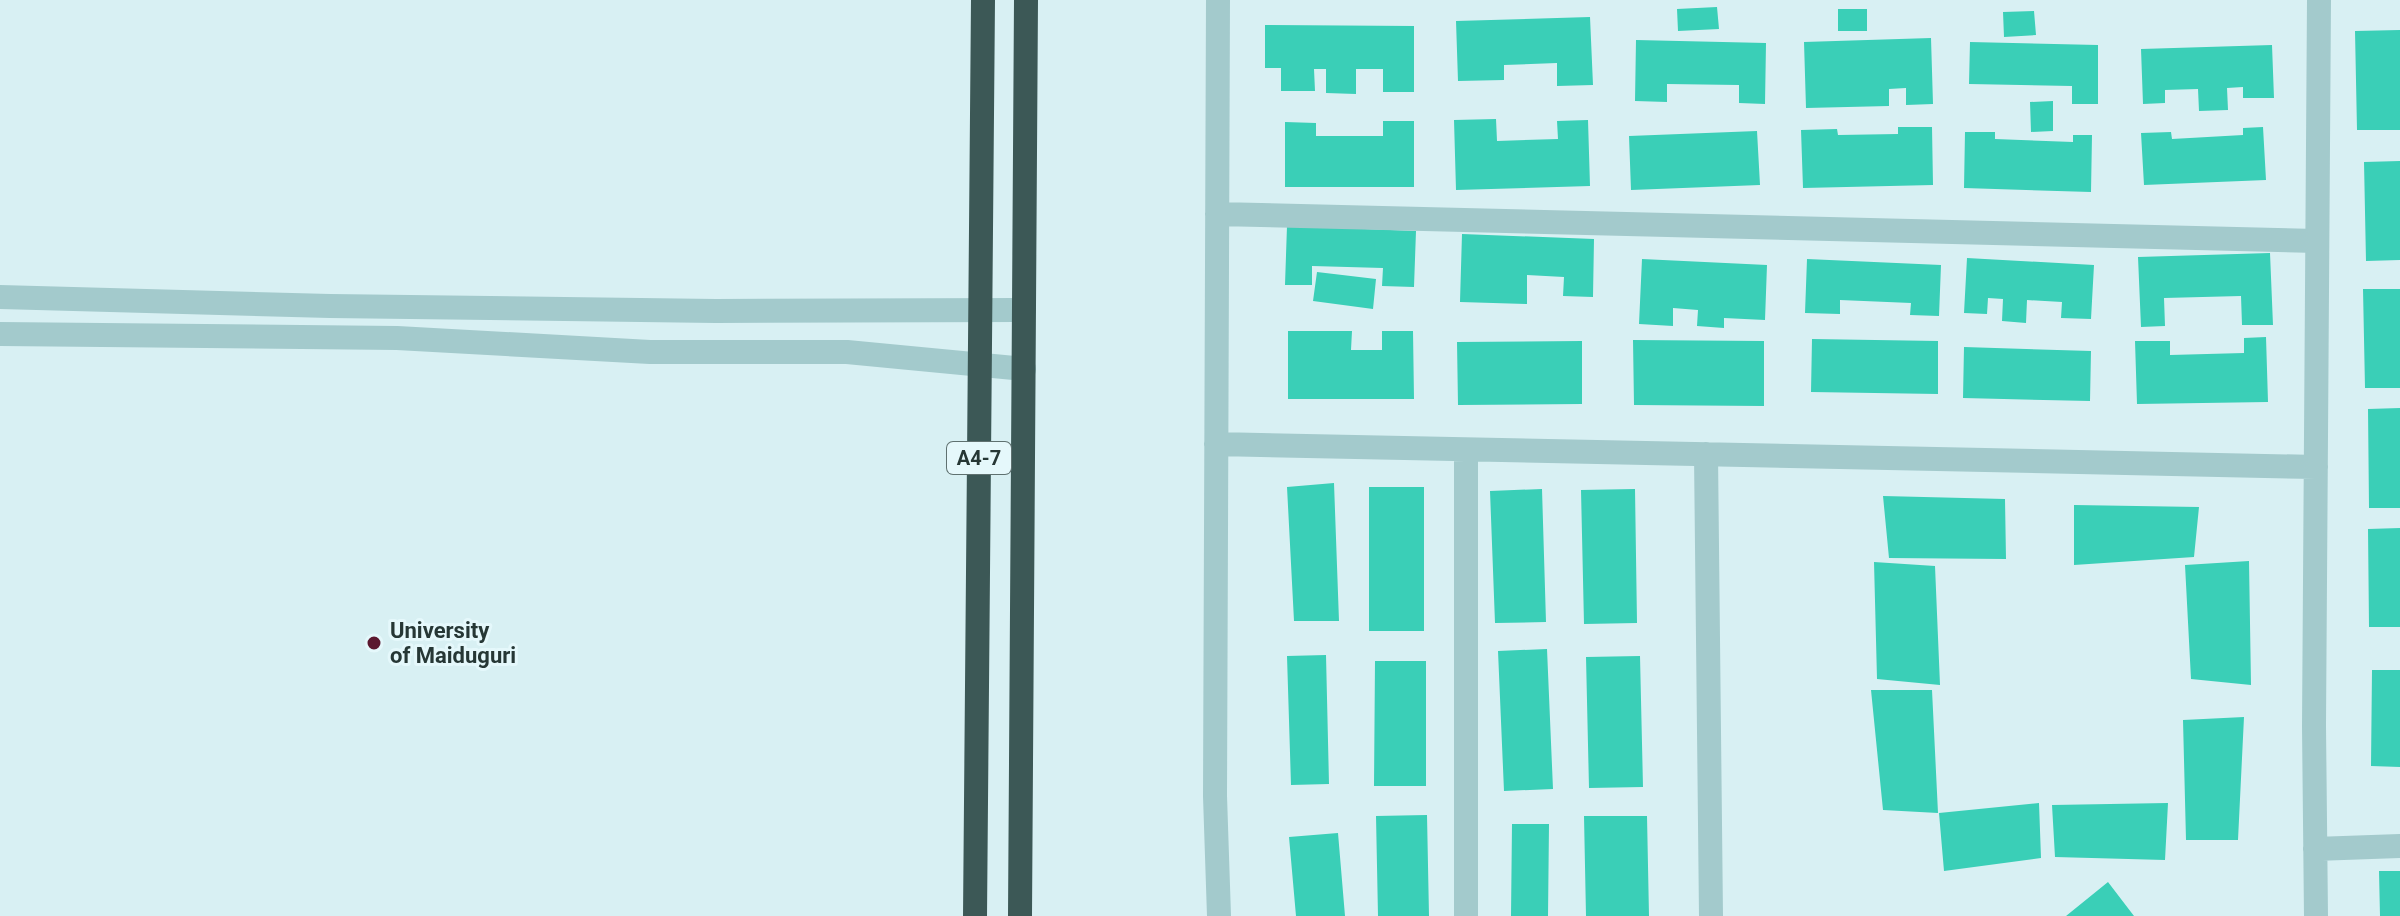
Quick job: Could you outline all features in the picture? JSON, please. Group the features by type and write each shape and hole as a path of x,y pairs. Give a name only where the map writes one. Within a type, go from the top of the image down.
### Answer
{"highway":[{"name":"A4-7","path":"975,916 983,0"},
{"name":"A4-7","path":"1020,916 1026,0"}],"street":[{"path":"1218,0 1215,796 1219,916"},
{"path":"2316,916 2319,0"},
{"path":"1217,214 2317,241"},
{"path":"0,297 361,307 1024,310"},
{"path":"0,334 397,338 650,352 847,352 1024,369"},
{"path":"1216,444 2316,467"},
{"path":"1466,450 1466,916"},
{"path":"1706,454 1711,916"},
{"path":"2315,849 2400,846"}],"building":[{"path":"1717,7 1719,29 1678,31 1677,9"},
{"path":"1838,9 1867,9 1867,31 1838,31"},
{"path":"2034,11 2036,35 2004,37 2003,12"},
{"path":"1590,17 1593,85 1557,86 1557,63 1504,65 1504,80 1458,81 1456,21"},
{"path":"1265,25 1414,26 1414,92 1383,92 1383,69 1356,69 1356,94 1326,93 1326,69 1314,69 1315,91 1281,91 1281,68 1265,68"},
{"path":"2400,30 2400,130 2357,130 2355,31"},
{"path":"1931,38 1933,104 1906,105 1906,88 1889,89 1889,106 1806,108 1804,42"},
{"path":"1636,40 1766,43 1765,104 1739,103 1739,85 1667,84 1667,102 1635,101"},
{"path":"1970,42 2098,45 2098,104 2072,104 2072,86 1969,84"},
{"path":"2272,45 2274,98 2243,98 2243,87 2227,88 2228,110 2199,111 2198,89 2165,90 2165,103 2143,104 2141,49"},
{"path":"2053,101 2053,131 2031,132 2030,102"},
{"path":"1496,119 1497,141 1558,139 1557,121 1588,120 1590,186 1456,190 1454,120"},
{"path":"1383,121 1414,121 1414,187 1285,187 1285,122 1316,123 1316,136 1383,136"},
{"path":"1898,127 1932,127 1933,185 1803,188 1801,130 1837,129 1838,135 1898,134"},
{"path":"2263,127 2266,180 2144,185 2141,133 2171,132 2172,139 2243,135 2243,128"},
{"path":"1757,131 1760,185 1631,190 1629,136"},
{"path":"1965,132 1995,132 1995,139 2073,142 2073,135 2092,135 2091,192 1964,188"},
{"path":"2400,161 2400,260 2366,261 2364,162"},
{"path":"1287,226 1416,231 1414,287 1382,286 1383,268 1312,266 1312,285 1285,285"},
{"path":"1462,234 1594,239 1593,297 1563,296 1564,277 1527,275 1527,304 1460,302"},
{"path":"2270,253 2273,325 2242,325 2241,296 2164,298 2165,326 2141,327 2138,257"},
{"path":"1967,258 2094,265 2091,319 2061,318 2062,302 2027,300 2026,323 2002,321 2003,299 1988,298 1987,314 1964,313"},
{"path":"1642,259 1767,265 1765,320 1724,318 1724,328 1697,326 1698,310 1673,308 1673,326 1639,324"},
{"path":"1807,259 1941,265 1939,316 1910,315 1911,303 1840,300 1840,314 1805,313"},
{"path":"1317,272 1376,279 1373,309 1313,301"},
{"path":"2363,289 2400,289 2400,388 2365,388"},
{"path":"1288,331 1352,331 1351,350 1382,350 1382,331 1413,331 1414,399 1288,399"},
{"path":"2266,337 2268,402 2137,404 2135,341 2170,341 2170,355 2244,353 2244,338"},
{"path":"1812,339 1938,341 1938,394 1811,392"},
{"path":"1633,340 1764,341 1764,406 1634,405"},
{"path":"1582,341 1582,404 1458,405 1457,342"},
{"path":"1964,347 2091,351 2090,401 1963,398"},
{"path":"2400,408 2400,508 2369,508 2368,409"},
{"path":"1334,483 1339,621 1294,621 1287,487"},
{"path":"1369,487 1424,487 1424,631 1369,631"},
{"path":"1542,489 1546,622 1495,623 1490,491"},
{"path":"1635,489 1637,623 1584,624 1581,490"},
{"path":"1883,496 2005,499 2006,559 1889,558"},
{"path":"2074,505 2199,507 2194,557 2074,565"},
{"path":"2400,528 2400,627 2369,627 2368,529"},
{"path":"2249,561 2251,685 2191,679 2185,565"},
{"path":"1874,562 1935,566 1940,685 1877,679"},
{"path":"1547,649 1553,789 1504,791 1498,651"},
{"path":"1326,655 1329,784 1291,785 1287,656"},
{"path":"1640,656 1643,787 1589,788 1586,657"},
{"path":"1375,661 1426,661 1426,786 1374,786"},
{"path":"2372,670 2400,670 2400,767 2371,766"},
{"path":"1871,690 1932,690 1938,813 1883,810"},
{"path":"2244,717 2238,840 2186,840 2183,720"},
{"path":"2039,803 2041,858 1944,871 1939,813"},
{"path":"2168,803 2165,860 2055,857 2052,805"},
{"path":"1427,815 1429,916 1378,916 1376,816"},
{"path":"1584,816 1647,816 1649,916 1586,916"},
{"path":"1512,824 1549,824 1548,916 1511,916"},
{"path":"1338,833 1345,916 1296,916 1289,837"},
{"path":"2379,871 2400,871 2400,916 2380,916"},
{"path":"2108,882 2134,916 2066,916"}],"place":[{"name":"University of Maiduguri","path":"374,643"}]}
